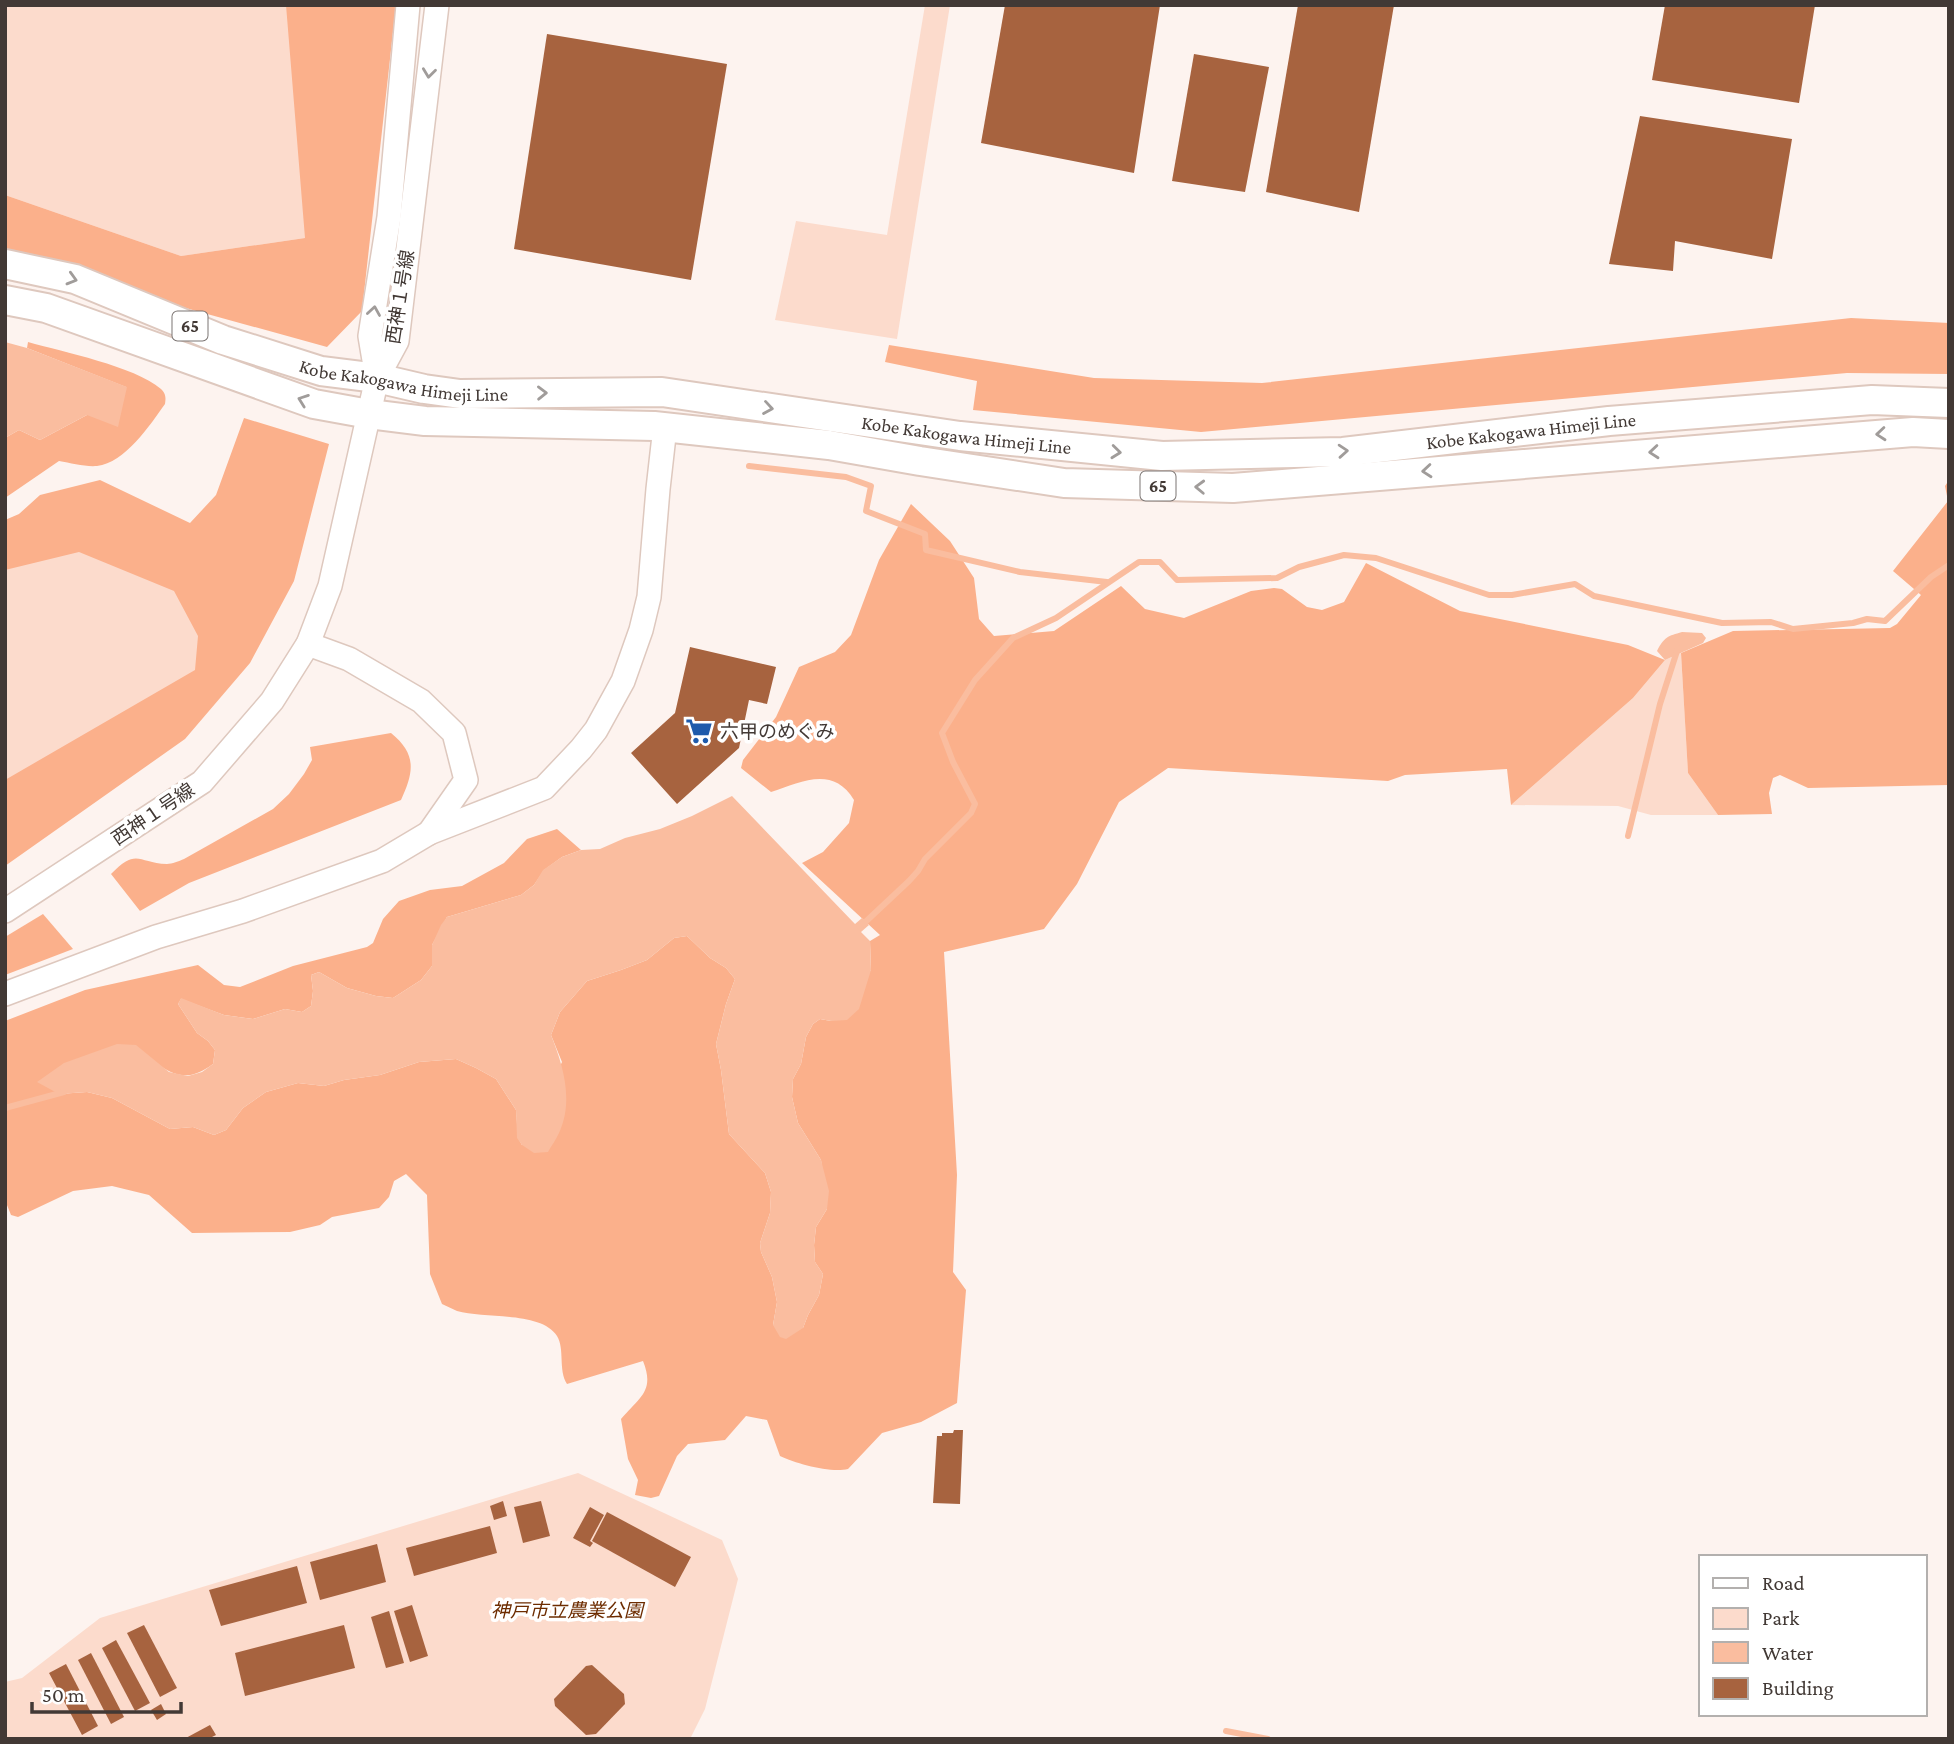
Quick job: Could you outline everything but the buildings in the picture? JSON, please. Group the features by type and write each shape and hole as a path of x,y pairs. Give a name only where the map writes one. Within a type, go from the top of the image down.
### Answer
{"main road":[{"name":"Kobe Kakogawa Himeji Line","path":"5,264 75,279 223,340 321,371 377,378 424,389 460,394 662,392 960,436 1163,457 1343,452 1609,421 1872,400 1949,403"},
{"name":"Kobe Kakogawa Himeji Line","path":"5,300 46,308 314,404 369,414 425,421 665,427 829,445 1064,483 1233,488 1913,432 1949,434"}],"street":[{"name":"西神１号線","path":"377,378 370,336 389,217 408,5"},
{"name":"西神１号線","path":"5,912 202,782 272,701 308,644 330,586 377,378 397,341 437,5"},
{"path":"5,994 156,937 243,911 382,861 429,834 544,788 596,730 623,681 641,630 649,597 657,489 665,427"},
{"path":"308,644 349,659 421,701 454,733 466,780 484,797 501,805"},
{"path":"429,834 466,780"}],"green space":[{"path":"5,5 305,5 305,238 181,256 5,195"},
{"path":"925,5 950,5 897,339 775,320 796,221 887,235"},
{"path":"5,527 197,591 215,670 5,805"},
{"path":"1681,653 1688,773 1718,815 1651,815 1618,806 1511,805 1633,698 1665,660"},
{"name":"神戸市立農業公園","path":"578,1473 722,1540 738,1579 705,1709 690,1739 5,1739 5,1682 22,1678 100,1618"}],"shaded area":[{"path":"286,5 396,5 362,311 327,347 5,258 5,195 181,256 305,238"},
{"path":"1851,318 1949,323 1949,374 1847,373 1201,432 973,410 977,381 885,362 889,345 1094,378 1262,383"},
{"path":"28,342 134,373 161,389 165,394 165,404 144,432 117,458 97,466 59,461 5,498 5,438 19,430 40,440 87,415 126,387 27,348"},
{"path":"244,418 329,444 294,581 250,663 185,739 5,866 5,780 195,670 198,636 174,591 79,552 5,570 5,520 19,514 40,495 100,480 190,523 216,495"},
{"path":"1949,480 1949,785 1808,788 1780,775 1773,778 1769,793 1772,814 1718,815 1688,773 1681,653 1733,631 1890,628 1897,624 1921,595 1893,571 1948,501 1945,486"},
{"path":"911,504 950,541 974,578 979,619 994,636 1054,631 1121,586 1145,609 1184,618 1251,591 1274,588 1282,589 1307,607 1322,610 1344,602 1366,563 1460,611 1628,645 1665,660 1633,698 1511,805 1507,769 1405,775 1388,781 1168,768 1119,802 1077,884 1044,929 944,952 957,1175 953,1272 966,1290 957,1403 921,1422 882,1433 848,1469 814,1467 780,1456 767,1420 746,1416 725,1440 688,1444 677,1456 659,1496 651,1498 635,1495 638,1480 628,1459 621,1419 644,1393 647,1380 643,1361 567,1384 561,1347 557,1336 549,1328 525,1319 457,1311 442,1304 430,1274 427,1195 406,1174 394,1181 389,1197 379,1208 332,1217 320,1225 290,1232 192,1233 149,1195 112,1186 73,1191 18,1217 11,1215 5,1200 5,1021 85,990 198,965 224,985 240,987 293,966 367,947 373,943 383,919 399,901 430,890 462,886 504,863 527,839 557,829 581,850 562,857 544,870 534,885 521,895 447,917 432,945 432,966 421,980 393,998 347,988 319,972 311,975 311,1006 302,1012 285,1009 253,1019 224,1015 181,999 178,1004 197,1033 215,1050 213,1064 196,1073 182,1075 167,1070 152,1060 59,1094 87,1092 112,1098 170,1129 193,1127 214,1135 226,1130 243,1108 266,1092 298,1083 324,1086 380,1075 419,1062 456,1059 496,1079 516,1110 518,1138 522,1145 562,1062 551,1035 560,1012 587,981 647,960 674,938 687,936 710,958 726,968 735,979 716,1044 729,1134 765,1173 771,1192 770,1213 760,1243 772,1277 777,1302 773,1325 803,1328 819,1295 823,1274 815,1262 814,1245 816,1227 827,1209 821,1160 798,1123 792,1097 793,1079 801,1064 806,1037 813,1024 820,1019 831,1021 871,970 870,941 880,935 802,863 823,852 849,823 854,800 846,789 826,779 816,779 771,792 741,768 743,760 776,717 799,667 835,652 851,635 879,560"},
{"path":"391,733 405,748 411,764 409,781 401,800 189,883 140,911 111,874 132,859 167,864 182,860 273,809 304,774 312,760 310,747"},
{"path":"43,914 73,949 5,975 5,937"}],"water":[{"path":"5,342 127,387 118,427 87,415 40,440 19,430 5,438"},
{"path":"1682,632 1702,633 1706,638 1703,643 1665,660 1657,651 1660,646 1667,638"},
{"path":"732,796 855,924 862,918 869,925 861,932 870,941 871,970 859,1009 847,1020 820,1019 813,1024 806,1037 801,1064 793,1079 792,1097 798,1123 821,1160 829,1191 827,1209 816,1227 814,1245 815,1262 823,1274 819,1295 803,1328 786,1339 780,1337 773,1325 777,1302 772,1277 760,1243 770,1213 771,1192 765,1173 729,1134 716,1044 735,979 726,968 710,958 687,936 674,938 647,960 587,981 560,1012 551,1035 563,1071 566,1108 559,1133 548,1152 534,1153 517,1138 516,1110 496,1079 456,1059 419,1062 380,1075 324,1086 298,1083 266,1092 243,1108 226,1130 214,1135 193,1127 170,1129 112,1098 87,1092 59,1094 37,1082 64,1063 117,1044 136,1045 169,1072 188,1076 202,1072 213,1064 215,1050 197,1033 178,1004 181,998 224,1015 253,1019 285,1009 302,1012 311,1006 311,975 319,972 347,988 393,998 421,980 432,966 432,945 447,917 521,895 534,885 543,870 562,857 581,850 600,849 625,838 660,829"}],"waterway":[{"path":"749,466 846,477 871,486 866,511 925,534 926,550 1020,572 1107,582"},
{"path":"860,927 909,881 925,859 971,813 975,804 953,762 942,733 975,680 1013,638 1056,618 1139,562 1160,562 1177,580 1277,578 1299,567 1344,555 1376,558 1489,595 1512,595 1575,584 1594,596 1722,623 1771,622 1793,629 1867,619 1885,621 1931,577 1949,565"},
{"path":"1628,836 1660,704 1678,648"},
{"path":"5,1108 64,1092"},
{"path":"1226,1731 1268,1739"}],"place":[{"name":"六甲のめぐみ","path":"699,731"}]}
